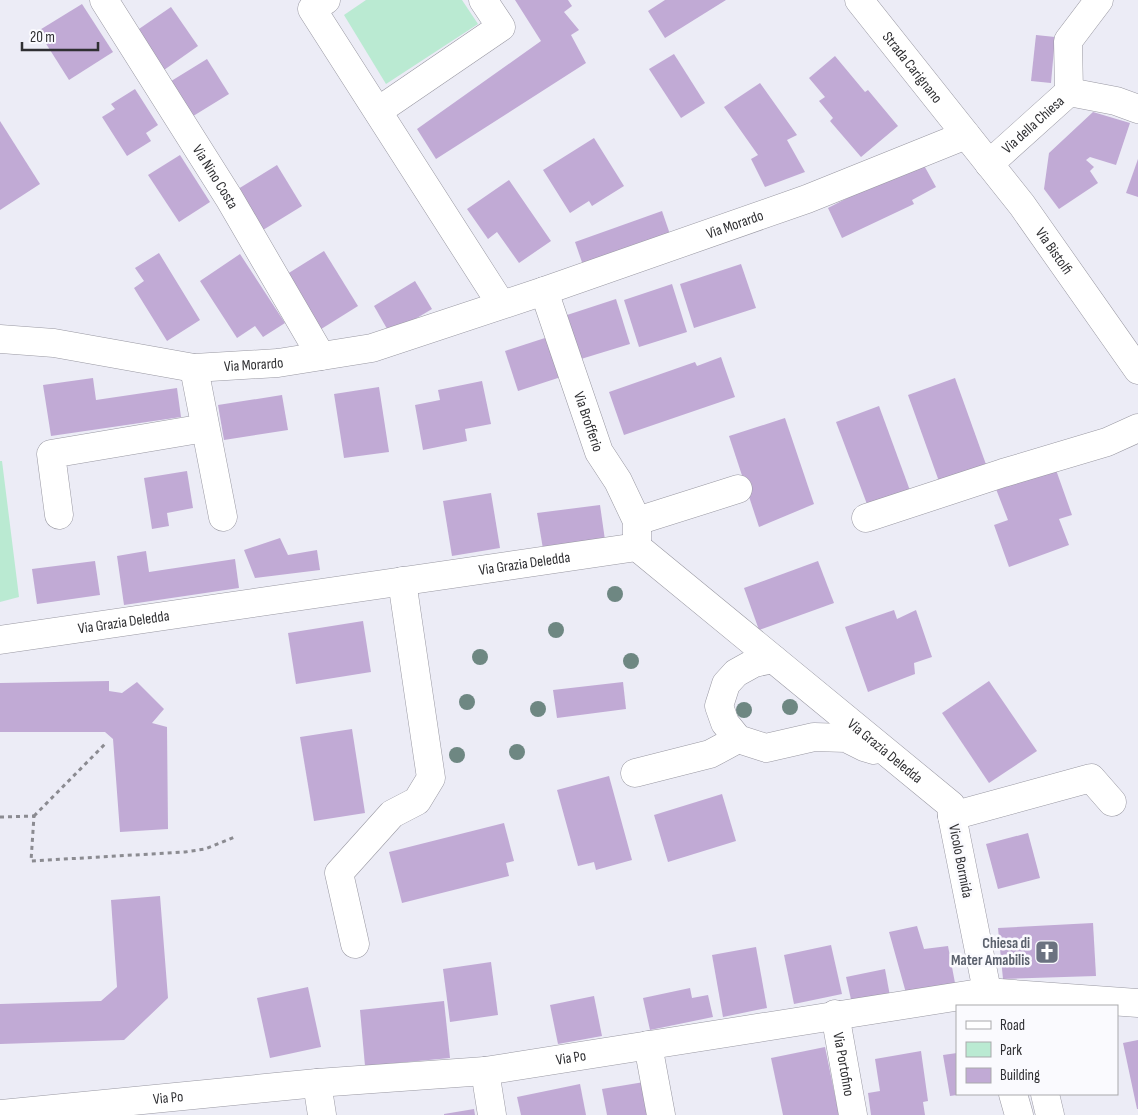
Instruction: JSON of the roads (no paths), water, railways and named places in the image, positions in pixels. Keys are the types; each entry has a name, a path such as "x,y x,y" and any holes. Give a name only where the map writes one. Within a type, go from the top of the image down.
{"street":[{"name":"Via Nino Costa","path":"104,0 230,198 321,356"},
{"path":"326,0 312,9 501,304"},
{"path":"378,110 501,27 484,0"},
{"name":"Strada Carignano","path":"859,0 966,135"},
{"path":"1069,92 1068,41 1099,0"},
{"name":"Via della Chiesa","path":"989,164 1069,92 1116,101 1138,109"},
{"name":"Via Bistolfi","path":"966,135 1022,205 1138,370"},
{"name":"Via Morardo","path":"0,339 54,343 194,368 278,363 372,348 544,291 807,199 966,135"},
{"name":"Via Brofferio","path":"544,291 599,452 618,481 637,534"},
{"path":"194,368 223,517"},
{"path":"59,515 51,454 206,428"},
{"path":"866,518 1107,442 1138,428"},
{"path":"637,534 738,489"},
{"name":"Via Grazia Deledda","path":"0,640 402,581 637,534 773,659 951,805 952,816"},
{"path":"355,944 339,873 392,814 417,801 431,778 402,581"},
{"path":"773,659 748,666 736,673 726,684 719,706 725,723 738,739 766,748 814,738 846,738 864,747 890,755"},
{"path":"636,772 710,754 738,739"},
{"name":"Vicolo Bormida","path":"988,999 952,816 1091,778 1112,802"},
{"name":"Via Po","path":"0,1114 128,1108 317,1083 485,1071 835,1014 988,999 1138,1003"},
{"name":"Via Portofino","path":"835,1014 853,1115"},
{"path":"648,1045 661,1115"},
{"path":"485,1071 492,1115"},
{"path":"317,1083 322,1115"},
{"path":"1013,1095 1019,1115"},
{"path":"1046,1095 1050,1115"}],"place":[{"name":"Chiesa di Mater Amabilis","path":"1047,952"}]}
